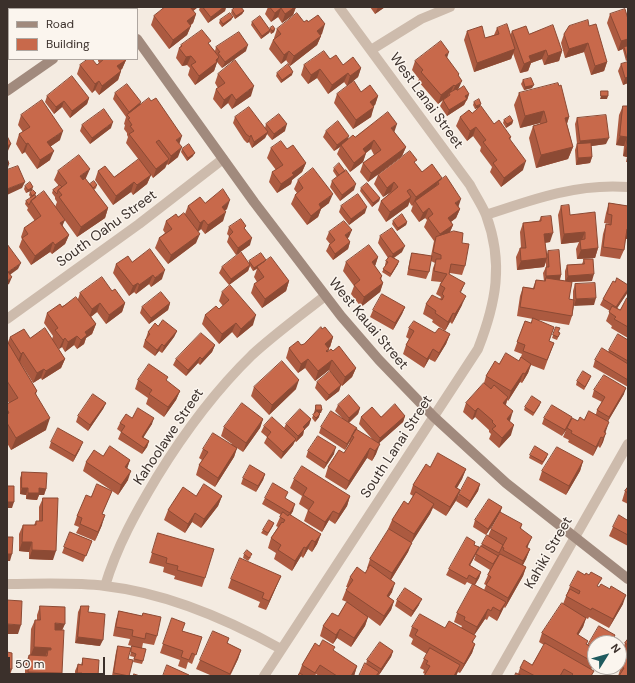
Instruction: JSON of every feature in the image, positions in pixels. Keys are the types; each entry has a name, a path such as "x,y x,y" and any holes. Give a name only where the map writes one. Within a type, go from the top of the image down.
{"street":[{"name":"West Lanai Street","path":"339,7 470,185 486,214"},
{"path":"371,50 421,19 450,7"},
{"name":"West Kauai Street","path":"138,40 223,159 326,296 379,360 434,417 506,483 628,579"},
{"path":"7,91 52,60"},
{"name":"South Oahu Street","path":"7,319 139,224 223,159"},
{"path":"486,214 578,188 607,185 628,187"},
{"name":"South Lanai Street","path":"264,676 478,349 490,320 496,294 494,249 486,214"},
{"name":"Kahoolawe Street","path":"105,586 113,560 129,524 175,448 213,396 253,355 326,296"},
{"name":"Kahiki Street","path":"496,676 628,444"},
{"path":"7,584 105,586 181,604 233,623 282,649"}],"building":[{"path":"165,7 190,7 196,14 187,21 191,26 173,40 154,16"},
{"path":"203,7 224,7 211,17"},
{"path":"236,7 241,7 244,11 236,16 232,10"},
{"path":"270,7 295,7 285,14 281,8 275,13"},
{"path":"625,9 628,19 628,39 621,41 610,14"},
{"path":"230,13 233,17 223,24 220,20"},
{"path":"297,13 304,22 307,20 308,22 318,15 325,24 317,31 321,36 294,56 289,51 284,55 273,40 281,34 277,29"},
{"path":"260,16 270,30 262,36 252,22"},
{"path":"588,20 589,26 596,24 607,62 595,66 588,43 569,49 564,34 569,26"},
{"path":"507,24 515,49 477,63 467,31 482,26 485,38 499,34 497,28"},
{"path":"553,25 562,51 548,56 546,50 529,56 531,61 524,64 512,31 526,26 529,34"},
{"path":"273,26 275,29 272,31 270,28"},
{"path":"202,30 211,41 208,43 219,57 216,60 217,62 199,76 191,65 196,62 191,56 186,57 179,48"},
{"path":"239,32 248,45 225,62 218,53 220,52 216,47"},
{"path":"441,41 449,52 445,55 459,74 458,75 462,81 441,95 421,72 423,70 415,61"},
{"path":"628,46 628,57 627,58 624,47"},
{"path":"324,51 330,59 336,55 343,65 353,57 361,68 350,76 348,73 332,85 320,69 311,75 304,65"},
{"path":"87,60 93,60 97,65 103,60 126,60 117,66 121,71 102,86 99,81 95,84 80,65"},
{"path":"235,60 254,86 236,100 232,94 224,100 216,89 225,83 218,74"},
{"path":"628,62 628,77 625,78 621,64"},
{"path":"288,64 293,72 282,80 277,73"},
{"path":"72,76 89,98 72,111 64,101 56,107 47,96"},
{"path":"531,78 534,85 525,87 523,80"},
{"path":"354,81 361,92 370,85 378,96 370,102 374,107 356,120 337,94"},
{"path":"558,83 559,86 561,85 569,117 565,118 573,147 541,155 533,126 547,122 544,111 525,116 519,93"},
{"path":"127,84 141,102 129,112 115,93"},
{"path":"464,86 469,94 465,96 467,99 449,110 443,100 450,95 449,93"},
{"path":"601,91 608,91 608,96 601,96"},
{"path":"149,98 151,101 156,98 182,136 176,140 182,147 171,156 159,140 156,142 169,159 156,169 129,134 134,131 130,126 132,125 128,119 130,118 127,115"},
{"path":"479,99 481,104 476,106 474,102"},
{"path":"42,100 63,131 47,142 54,151 40,160 28,143 26,144 19,134 30,127 21,115"},
{"path":"481,106 494,124 499,120 511,137 509,138 526,161 504,178 493,163 497,160 483,142 486,140 476,127 470,131 460,117 469,110 472,113"},
{"path":"623,106 628,106 628,147 626,147 627,137 620,136"},
{"path":"249,107 268,132 254,142 251,135 250,137 246,134 235,117"},
{"path":"104,109 113,122 92,138 82,125"},
{"path":"388,112 397,124 391,128 406,147 371,173 363,163 381,150 374,140 363,149 366,153 354,163 341,145 353,135 355,137"},
{"path":"279,114 287,124 274,134 266,124"},
{"path":"606,115 609,138 580,141 577,118"},
{"path":"510,116 513,121 507,124 504,120"},
{"path":"338,121 349,136 337,145 326,131"},
{"path":"7,136 11,144 7,146"},
{"path":"281,141 287,149 293,145 306,163 292,173 294,175 281,184 272,172 283,165 271,148"},
{"path":"591,143 592,157 578,158 577,144"},
{"path":"189,144 195,153 188,158 182,149"},
{"path":"410,151 417,160 414,162 422,172 432,164 442,178 416,197 410,189 407,191 411,197 390,212 381,201 398,187 394,182 387,188 378,175"},
{"path":"79,155 90,169 80,176 83,180 85,178 108,208 81,227 59,197 62,195 58,190 67,183 58,171"},
{"path":"139,159 151,175 137,185 134,182 116,196 98,171 105,166 114,177"},
{"path":"339,163 345,171 339,175 334,168"},
{"path":"18,166 25,182 7,189 7,170"},
{"path":"313,168 333,194 319,204 321,208 311,216 295,195 303,188 298,180"},
{"path":"346,170 356,184 342,195 332,181"},
{"path":"446,176 461,199 455,203 460,209 448,218 453,225 440,234 428,218 433,214 429,208 423,213 415,201 439,184 438,182"},
{"path":"94,181 97,185 93,188 90,184"},
{"path":"30,182 33,187 28,190 25,186"},
{"path":"367,183 380,198 373,203 361,188"},
{"path":"60,185 62,187 58,190 57,194 53,190"},
{"path":"223,189 230,200 222,207 226,212 208,225 204,220 200,223 188,206 200,197 205,203"},
{"path":"33,190 36,193 32,196 30,192"},
{"path":"44,191 65,220 60,223 69,235 55,245 53,242 35,256 22,238 28,234 24,228 41,216 31,201"},
{"path":"358,194 367,207 351,219 341,206"},
{"path":"35,195 36,197 29,205 26,201"},
{"path":"609,203 628,206 628,229 624,250 603,247 606,224 611,225 612,215 608,214"},
{"path":"569,205 570,215 595,212 598,248 581,250 580,240 585,239 585,232 564,234 561,206"},
{"path":"184,213 200,234 171,255 159,238 172,229 166,221 176,214 178,217"},
{"path":"402,214 407,222 398,228 393,221"},
{"path":"551,216 553,233 544,234 547,258 521,261 520,248 526,248 523,223 541,221 541,217"},
{"path":"241,219 246,226 244,228 252,238 238,248 229,236 233,232 229,227"},
{"path":"344,221 352,230 345,235 350,242 335,254 329,245 335,240 329,232"},
{"path":"392,228 405,246 393,254 380,236"},
{"path":"454,231 463,233 462,243 469,244 465,266 451,264 449,274 465,283 460,292 466,296 455,314 453,313 448,322 435,313 436,311 426,304 432,295 442,300 444,296 442,294 445,288 440,285 447,274 434,271 436,259 441,259 441,255 433,252 436,237"},
{"path":"7,244 21,263 8,272 12,277 7,281"},
{"path":"369,245 378,257 372,262 382,276 380,278 383,283 364,297 354,285 360,280 346,262"},
{"path":"150,249 165,270 155,278 153,275 139,285 138,283 133,286 116,264 128,256 132,262"},
{"path":"559,250 561,275 546,276 546,267 549,267 548,251"},
{"path":"241,252 250,265 231,279 222,267"},
{"path":"261,253 266,260 254,268 249,261"},
{"path":"412,253 432,256 429,272 409,269"},
{"path":"390,256 399,261 391,274 383,269"},
{"path":"271,257 289,281 265,299 254,284 264,277 257,267"},
{"path":"584,259 593,259 594,274 568,276 567,265 584,264"},
{"path":"102,277 112,291 115,289 125,303 109,315 100,303 92,309 80,293"},
{"path":"546,278 572,282 569,299 574,300 572,316 520,307 523,287 534,289 536,280 545,281"},
{"path":"617,278 628,285 628,289 616,307 603,299 613,281 615,282"},
{"path":"595,283 596,298 576,299 575,284"},
{"path":"230,285 256,315 241,329 236,323 222,334 205,315 216,306 219,309 229,300 222,292"},
{"path":"161,292 170,303 151,318 142,307"},
{"path":"382,294 405,307 395,323 373,310"},
{"path":"76,297 96,324 85,332 87,335 81,340 77,336 68,342 65,338 63,340 55,330 58,328 47,313 60,304 62,307"},
{"path":"627,298 628,327 614,319 616,317 609,312 612,306 620,310"},
{"path":"533,318 554,327 549,341 554,343 547,360 523,351 525,345 517,342 525,321 531,323"},
{"path":"163,320 177,331 164,346 162,344 157,350 145,340 150,334 148,332 155,323 158,326"},
{"path":"414,321 435,333 439,328 450,334 439,353 433,349 427,359 406,345 414,331 409,328"},
{"path":"321,327 322,329 325,327 333,337 325,344 329,349 326,351 327,352 331,349 333,351 339,346 356,368 345,377 332,360 318,371 308,359 301,364 289,348 298,341 301,345 304,344"},
{"path":"556,327 560,328 558,337 553,335"},
{"path":"45,328 65,359 46,371 44,369 37,373 23,352 21,354 10,337 24,329 30,338"},
{"path":"201,333 215,345 202,359 200,357 188,370 176,359"},
{"path":"618,334 628,340 628,361 609,350"},
{"path":"7,341 37,391 35,393 50,418 16,438 7,423 7,414 9,413 7,404 18,398 7,381"},
{"path":"602,348 628,364 628,380 595,360"},
{"path":"506,353 519,361 521,357 531,364 511,391 486,376 495,361 499,364"},
{"path":"282,361 299,380 272,405 254,387"},
{"path":"149,364 168,377 166,380 180,391 168,407 149,394 152,390 138,380"},
{"path":"330,371 341,385 329,395 317,382"},
{"path":"583,371 591,376 585,387 577,381"},
{"path":"604,375 626,388 609,417 597,410 605,397 594,390"},
{"path":"484,383 491,389 494,385 508,397 503,403 513,411 507,419 514,425 502,438 492,429 496,426 492,422 493,421 478,408 475,411 466,403"},
{"path":"93,394 106,403 90,425 78,416"},
{"path":"349,395 360,408 349,418 338,405"},
{"path":"532,396 541,402 534,413 525,407"},
{"path":"242,403 263,419 246,443 224,427"},
{"path":"395,404 405,416 380,438 361,417 372,407 381,417"},
{"path":"316,405 321,405 322,410 316,410"},
{"path":"552,405 572,417 565,430 544,418"},
{"path":"138,408 154,418 142,437 149,441 144,448 121,432 125,426 120,423 126,414 132,418"},
{"path":"300,409 311,419 303,427 305,429 298,436 286,424"},
{"path":"317,411 320,414 316,418 313,415"},
{"path":"331,411 357,428 347,444 321,427"},
{"path":"589,411 609,422 604,432 606,433 603,438 601,437 596,447 571,433 572,431 567,428 572,418 578,421 580,417 584,420"},
{"path":"272,417 296,439 283,452 267,437 271,432 264,426"},
{"path":"58,428 83,442 75,456 51,442"},
{"path":"356,429 380,444 375,451 370,448 349,481 328,467 339,450 344,453 354,437 352,436"},
{"path":"213,433 237,448 218,478 199,465 208,452 203,449"},
{"path":"318,436 336,447 326,463 308,451"},
{"path":"110,446 130,460 125,467 131,471 121,485 86,462 94,450 103,456"},
{"path":"535,446 548,454 543,462 530,455"},
{"path":"557,447 583,461 569,486 542,471"},
{"path":"438,453 466,469 455,487 460,490 450,507 413,485 426,464 430,467"},
{"path":"250,465 265,474 258,486 243,478"},
{"path":"302,466 350,496 339,514 333,511 325,522 308,511 314,502 303,495 307,488 294,479"},
{"path":"22,472 47,473 46,489 39,488 39,493 28,493 28,488 22,488"},
{"path":"468,477 480,484 470,501 459,494"},
{"path":"273,483 288,492 285,498 295,504 290,513 265,498"},
{"path":"97,484 112,491 102,514 105,515 98,532 80,524 82,518 77,516 86,495 91,497"},
{"path":"204,484 222,496 204,519 195,513 188,524 168,510 183,487 196,496"},
{"path":"7,486 14,486 14,502 7,502"},
{"path":"416,492 434,504 414,534 392,520 404,501 408,504"},
{"path":"43,498 58,498 56,551 32,550 32,542 22,542 23,525 36,525 36,521 42,521"},
{"path":"489,499 502,507 488,529 475,520"},
{"path":"283,512 288,516 289,514 321,534 315,542 312,540 306,548 304,547 295,561 278,550 281,545 271,538 285,520 280,517"},
{"path":"500,512 522,524 520,528 532,537 526,547 530,549 523,561 503,550 504,548 502,547 507,538 491,529"},
{"path":"619,515 627,520 628,519 628,535 613,527"},
{"path":"269,520 274,523 268,533 263,530"},
{"path":"389,529 412,543 392,573 370,559"},
{"path":"70,532 92,541 86,556 64,547"},
{"path":"158,533 214,549 205,578 177,570 178,566 166,563 167,558 152,553"},
{"path":"487,535 503,545 499,553 482,544"},
{"path":"7,537 13,537 12,554 7,554"},
{"path":"467,537 475,542 474,545 479,547 469,565 481,572 476,579 469,575 467,579 449,569"},
{"path":"481,546 498,556 493,564 476,554"},
{"path":"247,550 252,554 249,558 244,554"},
{"path":"500,554 526,567 508,598 486,585 491,577 488,575"},
{"path":"240,558 281,576 269,601 262,598 264,593 231,579"},
{"path":"370,565 395,583 387,596 394,601 384,616 346,590 353,580 350,577 357,567 365,573"},
{"path":"578,571 585,575 586,573 589,575 591,572 602,578 597,586 599,587 601,584 610,589 611,586 626,595 613,619 592,608 591,610 566,596 570,589 579,594 580,591 570,586"},
{"path":"473,584 506,602 500,611 493,607 491,611 488,609 477,627 464,620 465,617 457,613"},
{"path":"405,588 422,599 413,611 397,600"},
{"path":"7,600 22,601 21,625 7,624"},
{"path":"347,602 368,617 354,638 340,629 336,635 323,626 332,613 338,616"},
{"path":"562,603 586,618 577,634 587,640 587,659 542,633"},
{"path":"40,606 65,607 65,624 55,623 55,630 64,630 62,673 28,672 29,655 47,656 48,650 51,650 51,648 34,647 35,620 40,620"},
{"path":"81,606 89,606 88,612 105,614 103,640 78,637"},
{"path":"119,611 142,616 143,613 161,617 157,636 146,633 145,639 132,636 133,630 116,627"},
{"path":"420,614 445,628 449,621 476,636 472,642 475,644 464,664 415,635 418,630 412,627"},
{"path":"172,618 185,623 182,631 202,637 196,655 192,653 189,660 181,657 183,651 163,644"},
{"path":"599,626 615,635 594,635"},
{"path":"213,631 229,638 227,643 241,650 230,674 200,660"},
{"path":"323,640 335,647 333,650 357,666 351,676 337,676 320,665 315,673 302,665 315,643 319,646"},
{"path":"380,642 393,651 381,669 367,660"},
{"path":"545,643 587,667 587,675 592,675 571,676 573,674 564,669 560,676 535,676 520,668 524,660 532,665"},
{"path":"118,646 131,648 128,659 133,660 129,676 114,673"},
{"path":"132,646 146,649 143,661 134,659 136,654 131,652"},
{"path":"430,648 460,665 454,676 424,676 430,666 426,664 428,661 424,659"},
{"path":"7,652 12,653 12,669 7,668"},
{"path":"627,657 628,676 619,676 627,675"},
{"path":"83,658 99,660 98,676 81,676 82,673 77,673 78,664 82,665"},
{"path":"365,663 379,672 376,676 359,676"},
{"path":"167,665 189,675 163,676"},
{"path":"516,673 522,676 515,676"}]}
